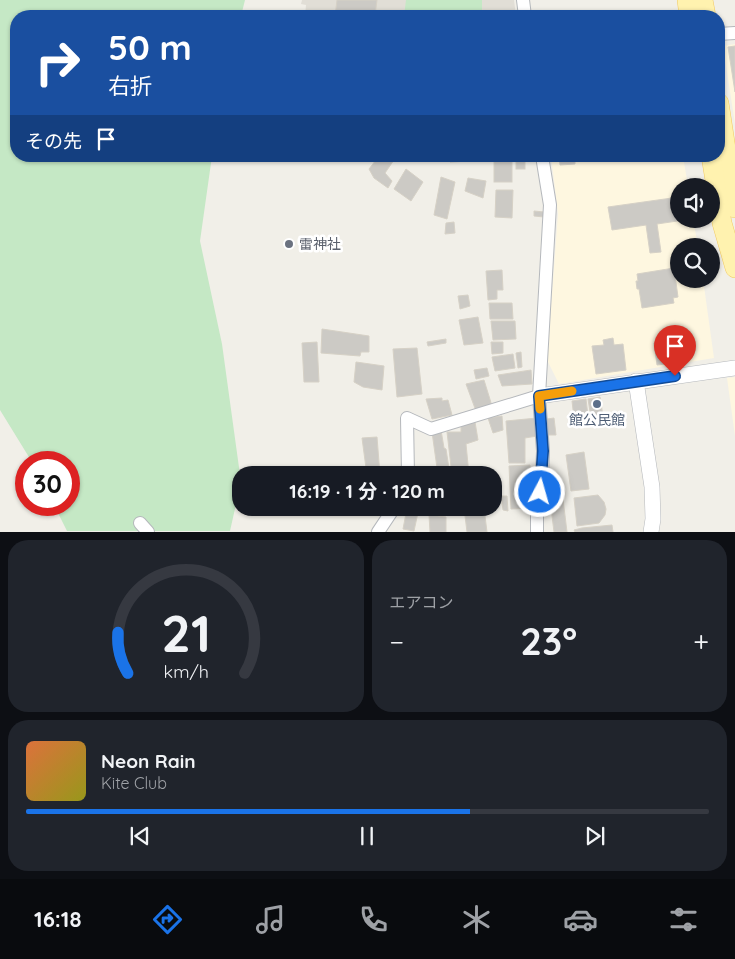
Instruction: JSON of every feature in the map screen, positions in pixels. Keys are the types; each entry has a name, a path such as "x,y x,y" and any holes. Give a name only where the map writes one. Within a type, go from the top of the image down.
{"main road":[{"path":"725,142 735,208"},
{"path":"712,162 722,223 735,268"}],"street":[{"path":"537,532 543,451 539,396 550,205 543,162"},
{"path":"408,466 407,418 431,429 539,396 735,368"},
{"path":"636,381 652,488 653,520 651,532"},
{"path":"378,532 389,516"}],"shaded area":[{"path":"302,0 514,0 515,10 306,10 306,5 301,4"},
{"path":"735,44 735,124 725,59 725,46"},
{"path":"552,162 684,162 687,178 670,178 670,228 695,228 697,238 670,238 670,288 704,288 714,358 559,384 547,360 558,214"},
{"path":"735,377 735,436 727,378"}],"green space":[{"path":"0,0 245,0 242,10 10,10 10,162 211,162 200,241 222,344 239,466 232,466 233,516 230,531 67,531 60,516 80,516 80,451 25,451 0,410"},
{"path":"406,0 482,0 482,10 405,10"}],"building":[{"path":"337,0 377,0 376,10 336,10"},
{"path":"735,46 735,92 728,47"},
{"path":"374,162 393,162 385,173 392,181 388,188 374,178 369,169"},
{"path":"494,162 512,162 512,182 494,182"},
{"path":"516,162 525,162 525,169 516,169"},
{"path":"560,162 575,162 575,164 560,165"},
{"path":"406,169 423,182 411,201 394,189"},
{"path":"441,177 455,182 447,219 434,215"},
{"path":"468,178 486,181 483,198 465,191"},
{"path":"496,190 513,190 512,218 495,217"},
{"path":"670,198 670,222 657,224 661,252 650,253 646,225 612,230 608,207"},
{"path":"534,211 544,212 544,217 534,216"},
{"path":"454,222 455,233 445,234 446,223"},
{"path":"670,269 670,288 677,288 678,297 673,298 674,303 642,308 639,289 637,289 637,274"},
{"path":"502,270 503,290 497,290 497,299 488,300 486,271"},
{"path":"468,295 470,306 460,309 458,296"},
{"path":"489,303 512,303 513,319 490,319"},
{"path":"478,317 483,343 464,345 459,320"},
{"path":"491,321 515,321 516,339 493,340"},
{"path":"322,329 369,336 369,352 361,352 360,356 321,353"},
{"path":"680,337 680,340 691,338 693,356 674,359 675,363 657,365 654,343"},
{"path":"613,338 614,345 623,344 626,370 596,374 592,346 604,345 603,340"},
{"path":"446,339 446,343 428,346 427,342"},
{"path":"317,342 319,382 304,382 302,343"},
{"path":"491,342 503,342 503,353 492,354"},
{"path":"417,348 422,394 397,397 393,349"},
{"path":"521,352 522,367 518,368 516,353"},
{"path":"513,354 515,368 495,371 492,357"},
{"path":"356,362 384,366 382,390 363,387 354,382"},
{"path":"487,368 489,376 476,379 474,370"},
{"path":"531,370 532,384 502,386 498,375"},
{"path":"484,380 492,406 476,411 466,384"},
{"path":"600,397 603,416 591,418 588,399"},
{"path":"442,398 442,401 448,400 452,415 432,419 426,399"},
{"path":"586,399 588,416 574,418 572,401"},
{"path":"502,416 503,430 493,433 488,418"},
{"path":"537,418 537,436 525,438 525,463 509,463 506,421"},
{"path":"554,418 556,435 548,435 547,419"},
{"path":"475,422 478,440 466,444 468,466 451,466 447,432 461,432 461,426"},
{"path":"441,430 449,466 437,466 432,432"},
{"path":"377,437 379,466 366,466 362,438"},
{"path":"584,452 589,489 571,491 566,455"},
{"path":"530,465 532,508 511,509 509,466"},
{"path":"598,495 604,502 605,515 599,523 577,526 574,498"},
{"path":"502,496 507,496 508,511 503,510"},
{"path":"563,499 567,532 554,532 550,500"},
{"path":"405,516 417,516 414,531 403,529"},
{"path":"429,516 446,517 446,532 430,532"},
{"path":"465,516 485,516 487,532 467,532"},
{"path":"612,525 613,532 575,532 574,530 582,528"}],"slow traffic":[{"path":"540,409 539,396 572,391"}],"place":[{"name":"雷神社","path":"289,244"},
{"name":"館公民館","path":"597,404"}],"route":[{"path":"540,492 543,451 539,396 675,376"}]}
